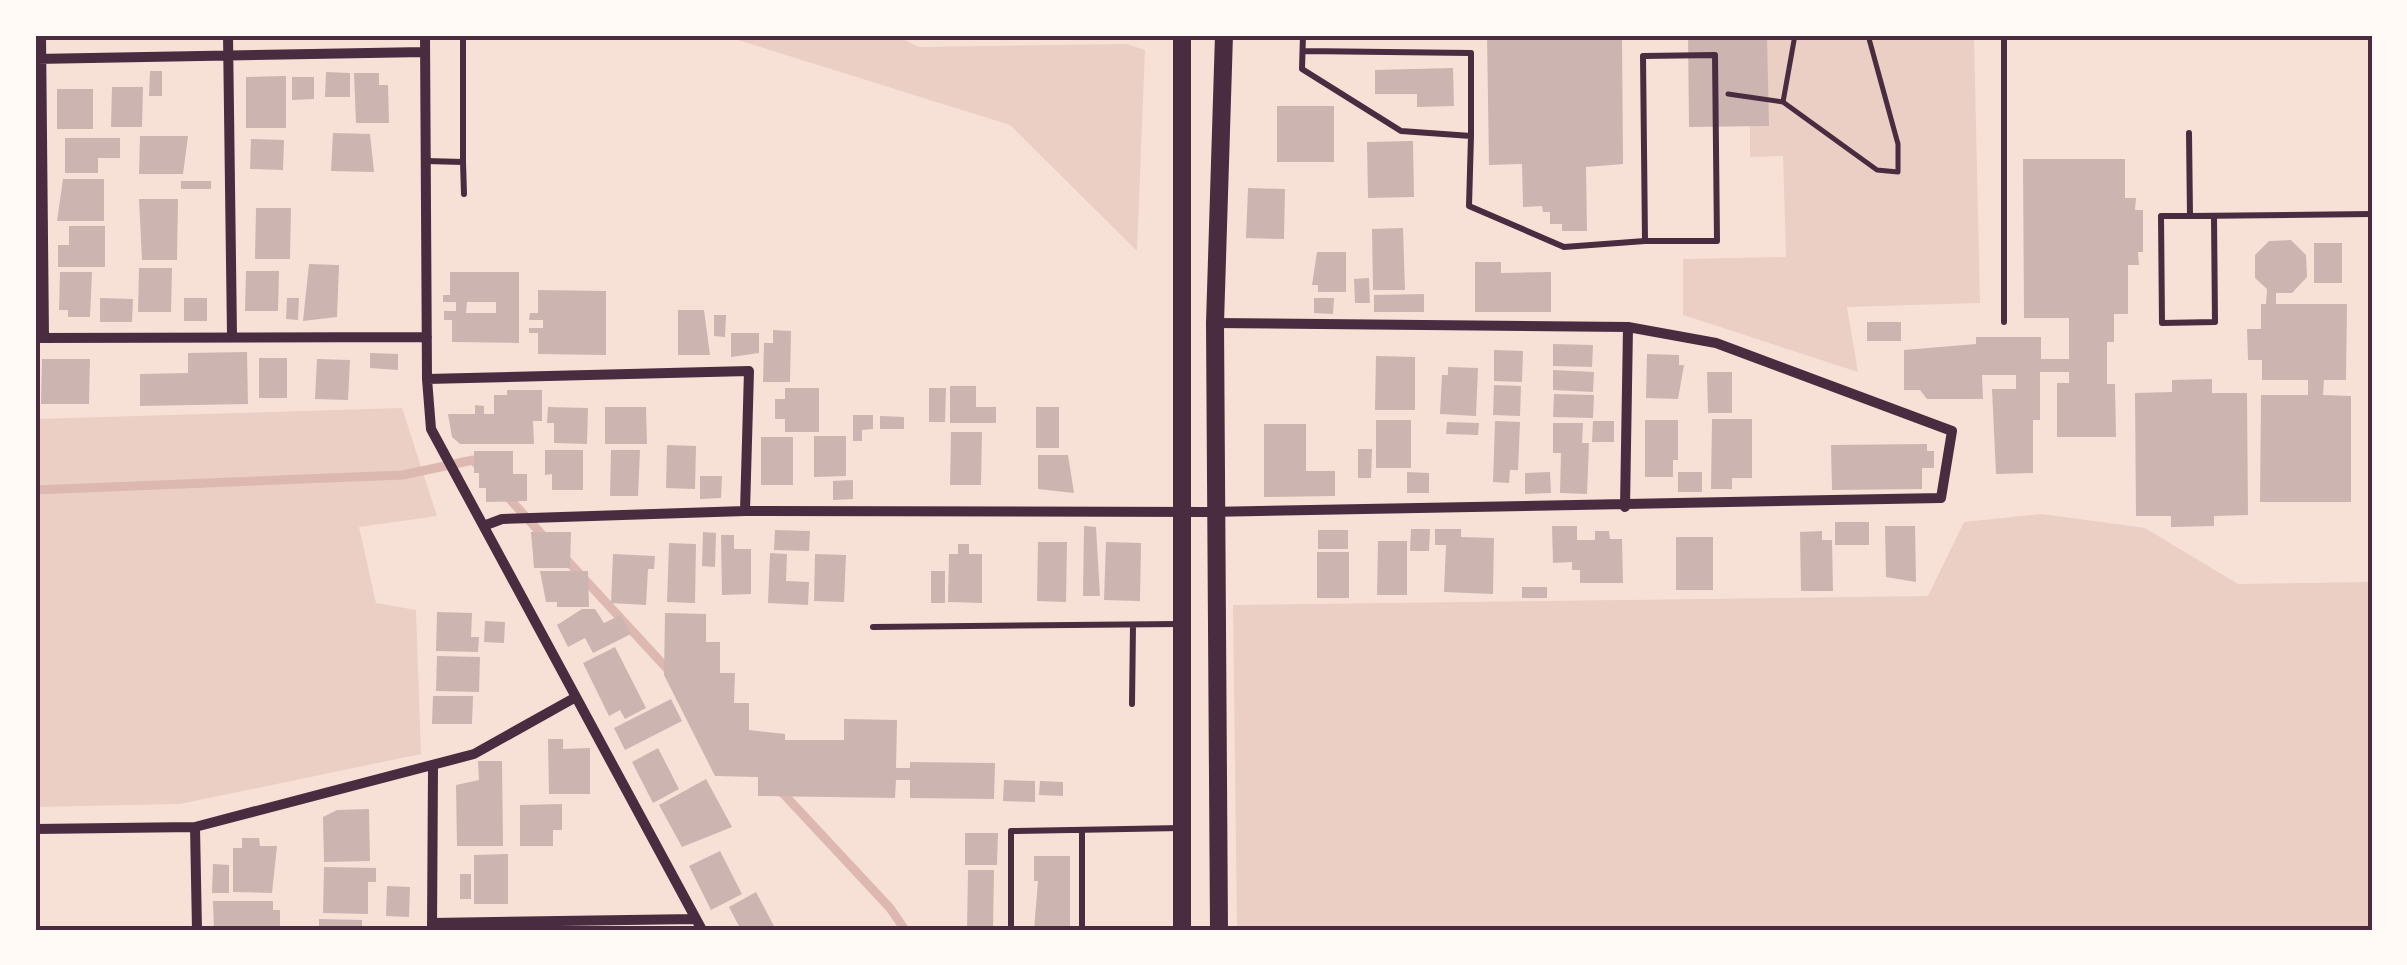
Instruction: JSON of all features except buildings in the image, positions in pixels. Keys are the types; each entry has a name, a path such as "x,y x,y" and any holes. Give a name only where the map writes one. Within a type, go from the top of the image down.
{"street":[{"path":"41,35 40,338 427,337"},
{"path":"228,35 232,336"},
{"path":"425,35 427,379 432,429 699,924 432,927 433,768"},
{"path":"1182,35 1182,930"},
{"path":"1219,930 1216,323 1224,35"},
{"path":"38,59 425,52"},
{"path":"486,525 502,520 745,511 1215,512 1941,498 1952,432 1716,344 1628,328 1216,323"},
{"path":"1625,507 1628,328"},
{"path":"427,379 749,371 745,511"},
{"path":"35,829 195,828 433,768 474,754 576,696"},
{"path":"195,828 197,930"}],"lane":[{"path":"463,35 464,194"},
{"path":"1302,35 1302,69 1401,131 1471,136"},
{"path":"2004,35 2004,322"},
{"path":"1303,51 1471,53 1469,206 1564,247 1717,241 1715,55 1644,56 1645,241"},
{"path":"2189,133 2190,216"},
{"path":"426,162 463,162"},
{"path":"2214,216 2216,322 2162,323 2161,216 2372,214"},
{"path":"873,627 1180,624"},
{"path":"1132,704 1133,625"},
{"path":"1011,930 1011,831 1181,828"},
{"path":"1082,831 1082,930"}],"path":[{"path":"1783,102 1795,35"},
{"path":"1715,94 1783,102 1877,170 1898,172 1898,144 1868,35"}],"shaded area":[{"path":"722,35 895,35 919,47 1127,44 1145,50 1137,251 1010,125"},
{"path":"1750,35 1974,35 1980,303 1847,307 1858,372 1683,315 1683,259 1786,257 1783,156 1750,157"},
{"path":"402,408 437,516 359,527 376,603 416,610 421,754 180,804 35,807 35,419"},
{"path":"2042,514 2145,528 2238,584 2372,582 2372,930 1237,930 1233,605 1928,596 1964,522"}],"waterway":[{"path":"35,490 403,475 473,460 481,469"},
{"path":"506,495 546,539"},
{"path":"564,557 672,674"},
{"path":"778,788 890,908 905,930"}]}
